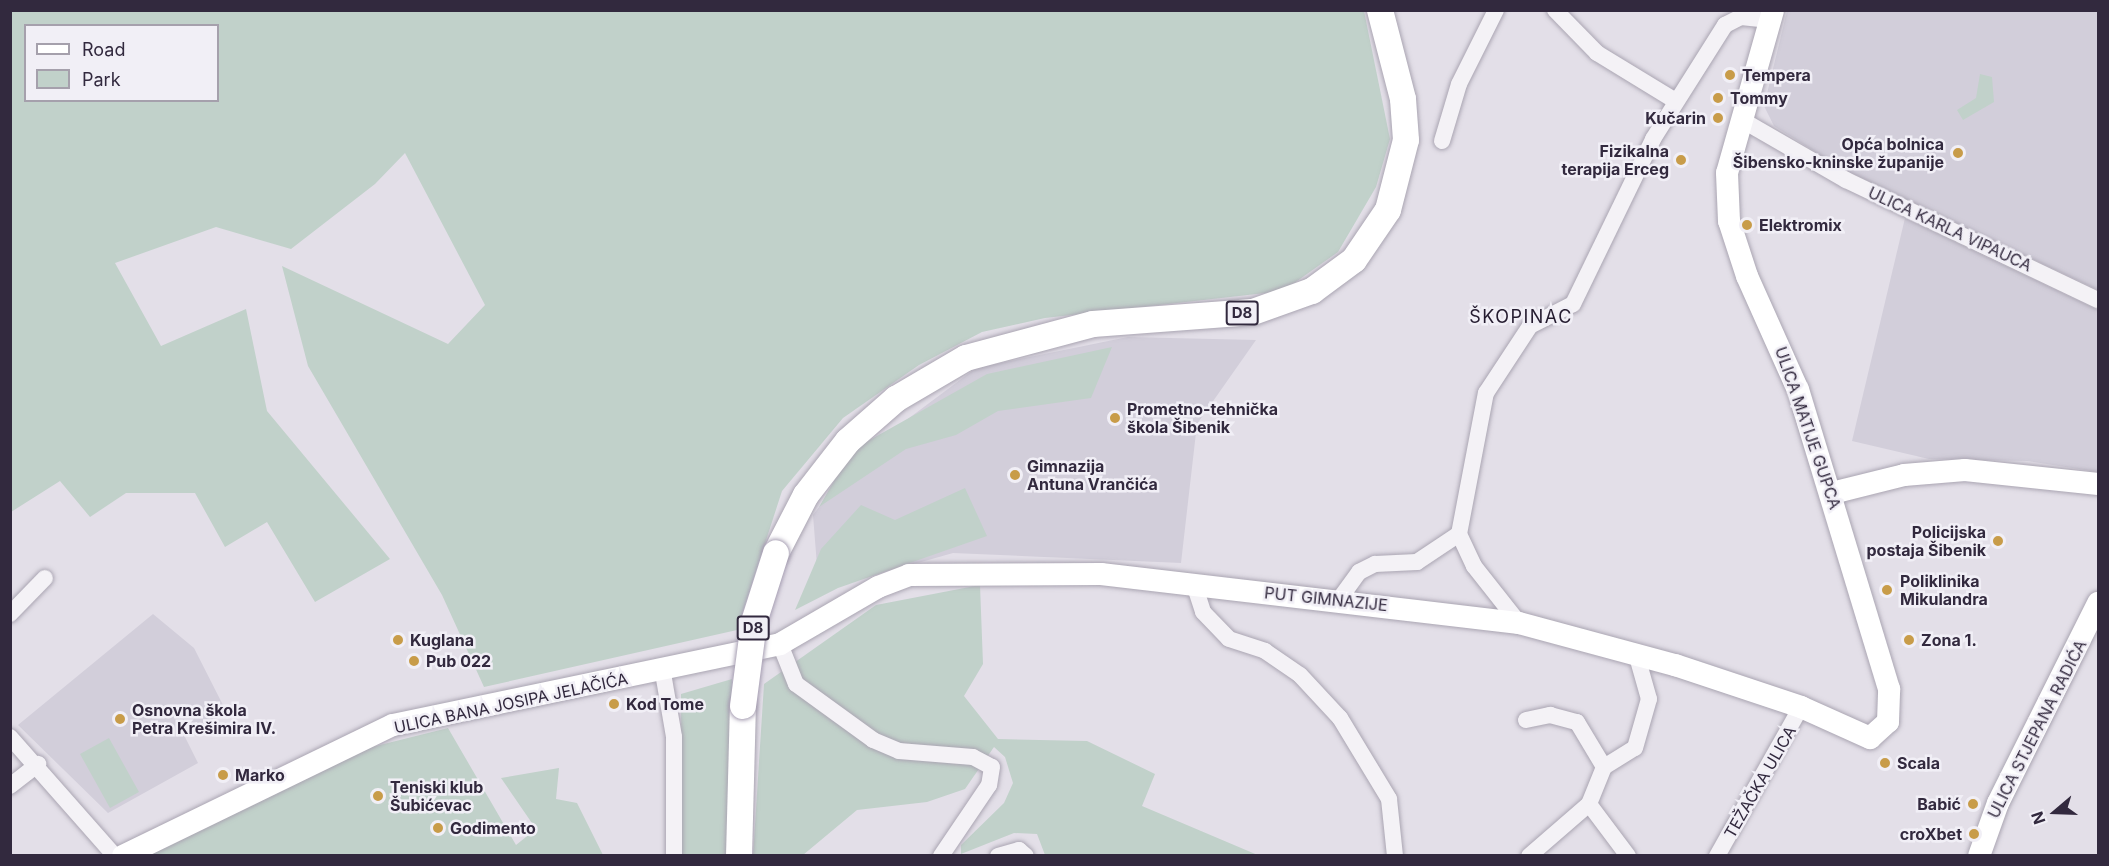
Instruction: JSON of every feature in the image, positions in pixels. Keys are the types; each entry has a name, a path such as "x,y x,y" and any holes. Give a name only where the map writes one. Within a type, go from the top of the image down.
{"main road":[{"name":"D8","path":"740,855 743,706 754,622 776,553 806,495 848,441 896,399 966,358 1093,324 1253,312 1312,291 1354,260 1388,210 1406,140 1403,99 1380,10"}],"street":[{"path":"1442,141 1459,84 1496,10"},
{"path":"1555,10 1597,53 1674,100"},
{"path":"1519,623 1474,566 1460,534 1486,393 1530,326 1573,304 1674,100 1725,25 1739,14 1772,15"},
{"name":"ULICA MATIJE GUPCA","path":"1772,15 1727,173 1730,221 1747,276 1791,369 1832,493 1889,690 1888,722 1870,738"},
{"name":"ULICA KARLA VIPAUCA","path":"1742,120 1818,162 2098,300"},
{"path":"1832,493 1904,475 1965,470 2098,484"},
{"path":"1338,601 1359,572 1375,564 1417,562 1460,534"},
{"name":"PUT GIMNAZIJE","path":"780,644 878,587 909,575 1030,572 1194,584 1519,623 1636,653 1801,707 1870,738"},
{"path":"10,614 45,578"},
{"path":"1194,584 1203,612 1221,632 1300,675 1340,718 1389,800 1395,855"},
{"name":"ULICA STJEPANA RADIĆA","path":"1979,855 1998,803 2098,603"},
{"path":"780,644 796,684 873,740 899,751 973,757 992,767 989,785 941,855"},
{"name":"ULICA BANA JOSIPA JELAČIĆA","path":"123,855 393,725 663,673 780,644"},
{"path":"1529,855 1589,804 1604,767 1635,748 1644,730 1649,699 1636,653"},
{"path":"663,673 674,737 679,853"},
{"name":"TEŽAČKA ULICA","path":"1717,855 1801,707"},
{"path":"1526,720 1550,716 1577,722 1604,767"},
{"path":"10,737 38,764 116,855"},
{"path":"10,786 38,764"},
{"path":"1589,804 1628,855"},
{"path":"998,855 1019,850 1026,855"}],"shaded area":[{"name":"Opća bolnica Šibensko-kninske županije","path":"1787,11 2098,11 2098,290 1843,169 1774,126 1764,106"},
{"path":"1905,218 2098,310 2098,472 2028,461 1929,459 1852,441"},
{"path":"1128,337 1256,340 1197,424 1181,563 953,553 819,591 813,515 857,457 976,368"},
{"name":"Osnovna škola Petra Krešimira IV.","path":"153,614 194,648 227,713 184,735 198,763 108,813 18,725"}],"green space":[{"path":"11,11 1364,11 1390,139 1376,187 1338,252 1283,291 1045,318 982,332 919,365 843,418 782,491 737,630 484,687 442,595 308,366 282,266 448,344 485,305 405,153 375,184 291,249 216,227 115,263 161,346 246,309 267,411 390,559 315,602 267,522 225,547 195,493 126,493 90,517 60,481 11,512"},
{"path":"1980,74 1992,77 1994,102 1963,120 1957,110 1976,98"},
{"path":"1112,347 1091,398 998,411 956,435 906,449 819,507 852,450 987,374"},
{"path":"965,488 987,536 838,588 795,610 821,549 861,505 895,520"},
{"path":"980,585 983,664 964,696 998,739 1087,741 1155,774 1142,806 1260,856 1045,855 1037,834 1014,833 961,854 961,845 1004,803 1013,783 1005,757 994,747 965,789 927,802 857,810 803,855 753,856 764,684 876,605"},
{"path":"732,679 728,855 682,855 681,694"},
{"name":"Teniski klub Šubićevac","path":"448,728 516,845 536,829 501,778 559,768 556,799 577,803 603,855 142,856 372,747"},
{"path":"109,738 139,792 110,808 80,754"}],"place":[{"name":"Tempera","path":"1730,75"},
{"name":"Tommy","path":"1718,98"},
{"name":"Kučarin","path":"1718,118"},
{"name":"Opća bolnica Šibensko-kninske županije","path":"1958,153"},
{"name":"Fizikalna terapija Erceg","path":"1681,160"},
{"name":"Elektromix","path":"1747,225"},
{"name":"Prometno-tehnička škola Šibenik","path":"1115,418"},
{"name":"Gimnazija Antuna Vrančića","path":"1015,475"},
{"name":"Policijska postaja Šibenik","path":"1998,541"},
{"name":"Poliklinika Mikulandra","path":"1887,590"},
{"name":"Kuglana","path":"398,640"},
{"name":"Zona 1.","path":"1909,640"},
{"name":"Pub 022","path":"414,661"},
{"name":"Kod Tome","path":"614,704"},
{"name":"Osnovna škola Petra Krešimira IV.","path":"120,719"},
{"name":"Scala","path":"1885,763"},
{"name":"Marko","path":"223,775"},
{"name":"Teniski klub Šubićevac","path":"378,796"},
{"name":"Babić","path":"1973,804"},
{"name":"Godimento","path":"438,828"},
{"name":"croXbet","path":"1974,834"}],"district":[{"name":"ŠKOPINAC","path":"1521,317"}]}
